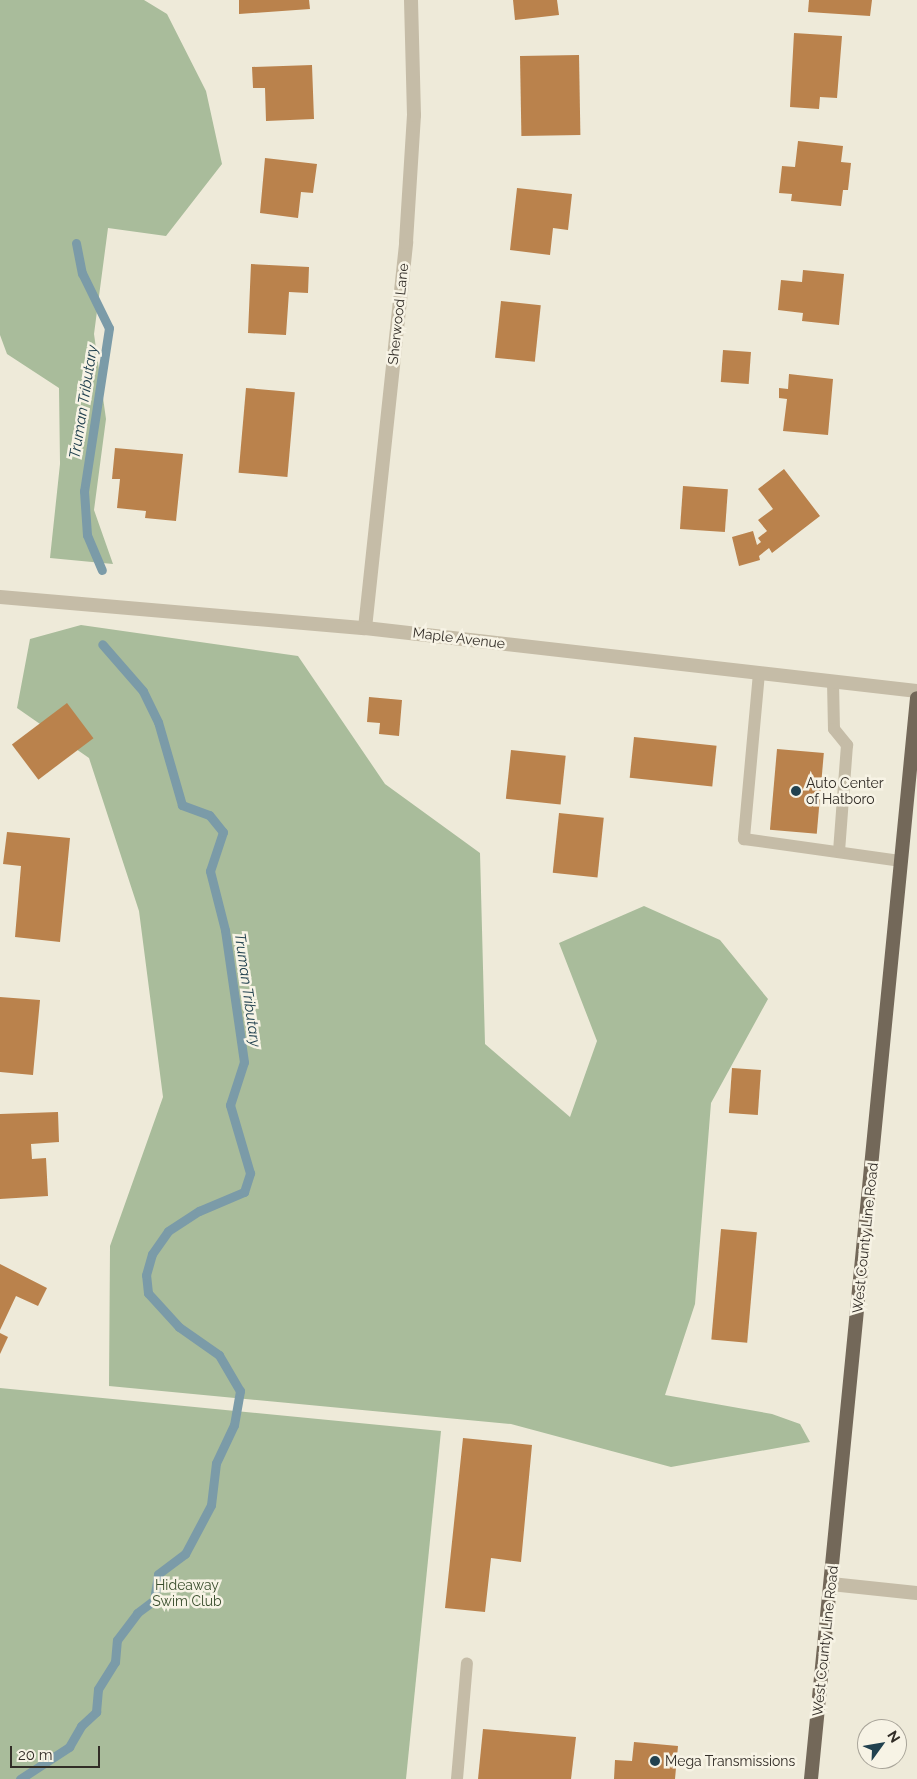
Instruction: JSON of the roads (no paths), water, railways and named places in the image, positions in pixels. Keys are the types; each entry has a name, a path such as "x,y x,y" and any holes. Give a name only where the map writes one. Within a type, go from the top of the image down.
{"main road":[{"name":"West County Line Road","path":"811,1779 917,698"}],"street":[{"name":"Sherwood Lane","path":"365,628 406,242 414,115 410,0"},
{"name":"Maple Avenue","path":"0,597 365,628 917,691"},
{"path":"831,1584 917,1593"}],"lane":[{"path":"759,673 744,839 901,861"},
{"path":"833,682 834,729 848,745 838,851"},
{"path":"457,1779 467,1663"}],"waterway":[{"name":"Truman Tributary","path":"76,243 82,273 109,328 84,491 87,535 102,570"},
{"name":"Truman Tributary","path":"20,1779 69,1747 81,1726 96,1712 98,1689 115,1662 117,1640 137,1613 154,1600 158,1574 185,1554 211,1505 216,1463 234,1425 240,1391 219,1355 179,1327 148,1293 146,1275 152,1254 168,1231 199,1211 244,1192 250,1173 230,1105 244,1062 225,930 210,871 223,832 209,815 182,805 158,722 143,691 102,644"}],"place":[{"name":"Auto Center of Hatboro","path":"796,791"},
{"name":"Mega Transmissions","path":"655,1761"}],"park label":[{"name":"Hideaway Swim Club","path":"187,1594"}]}
